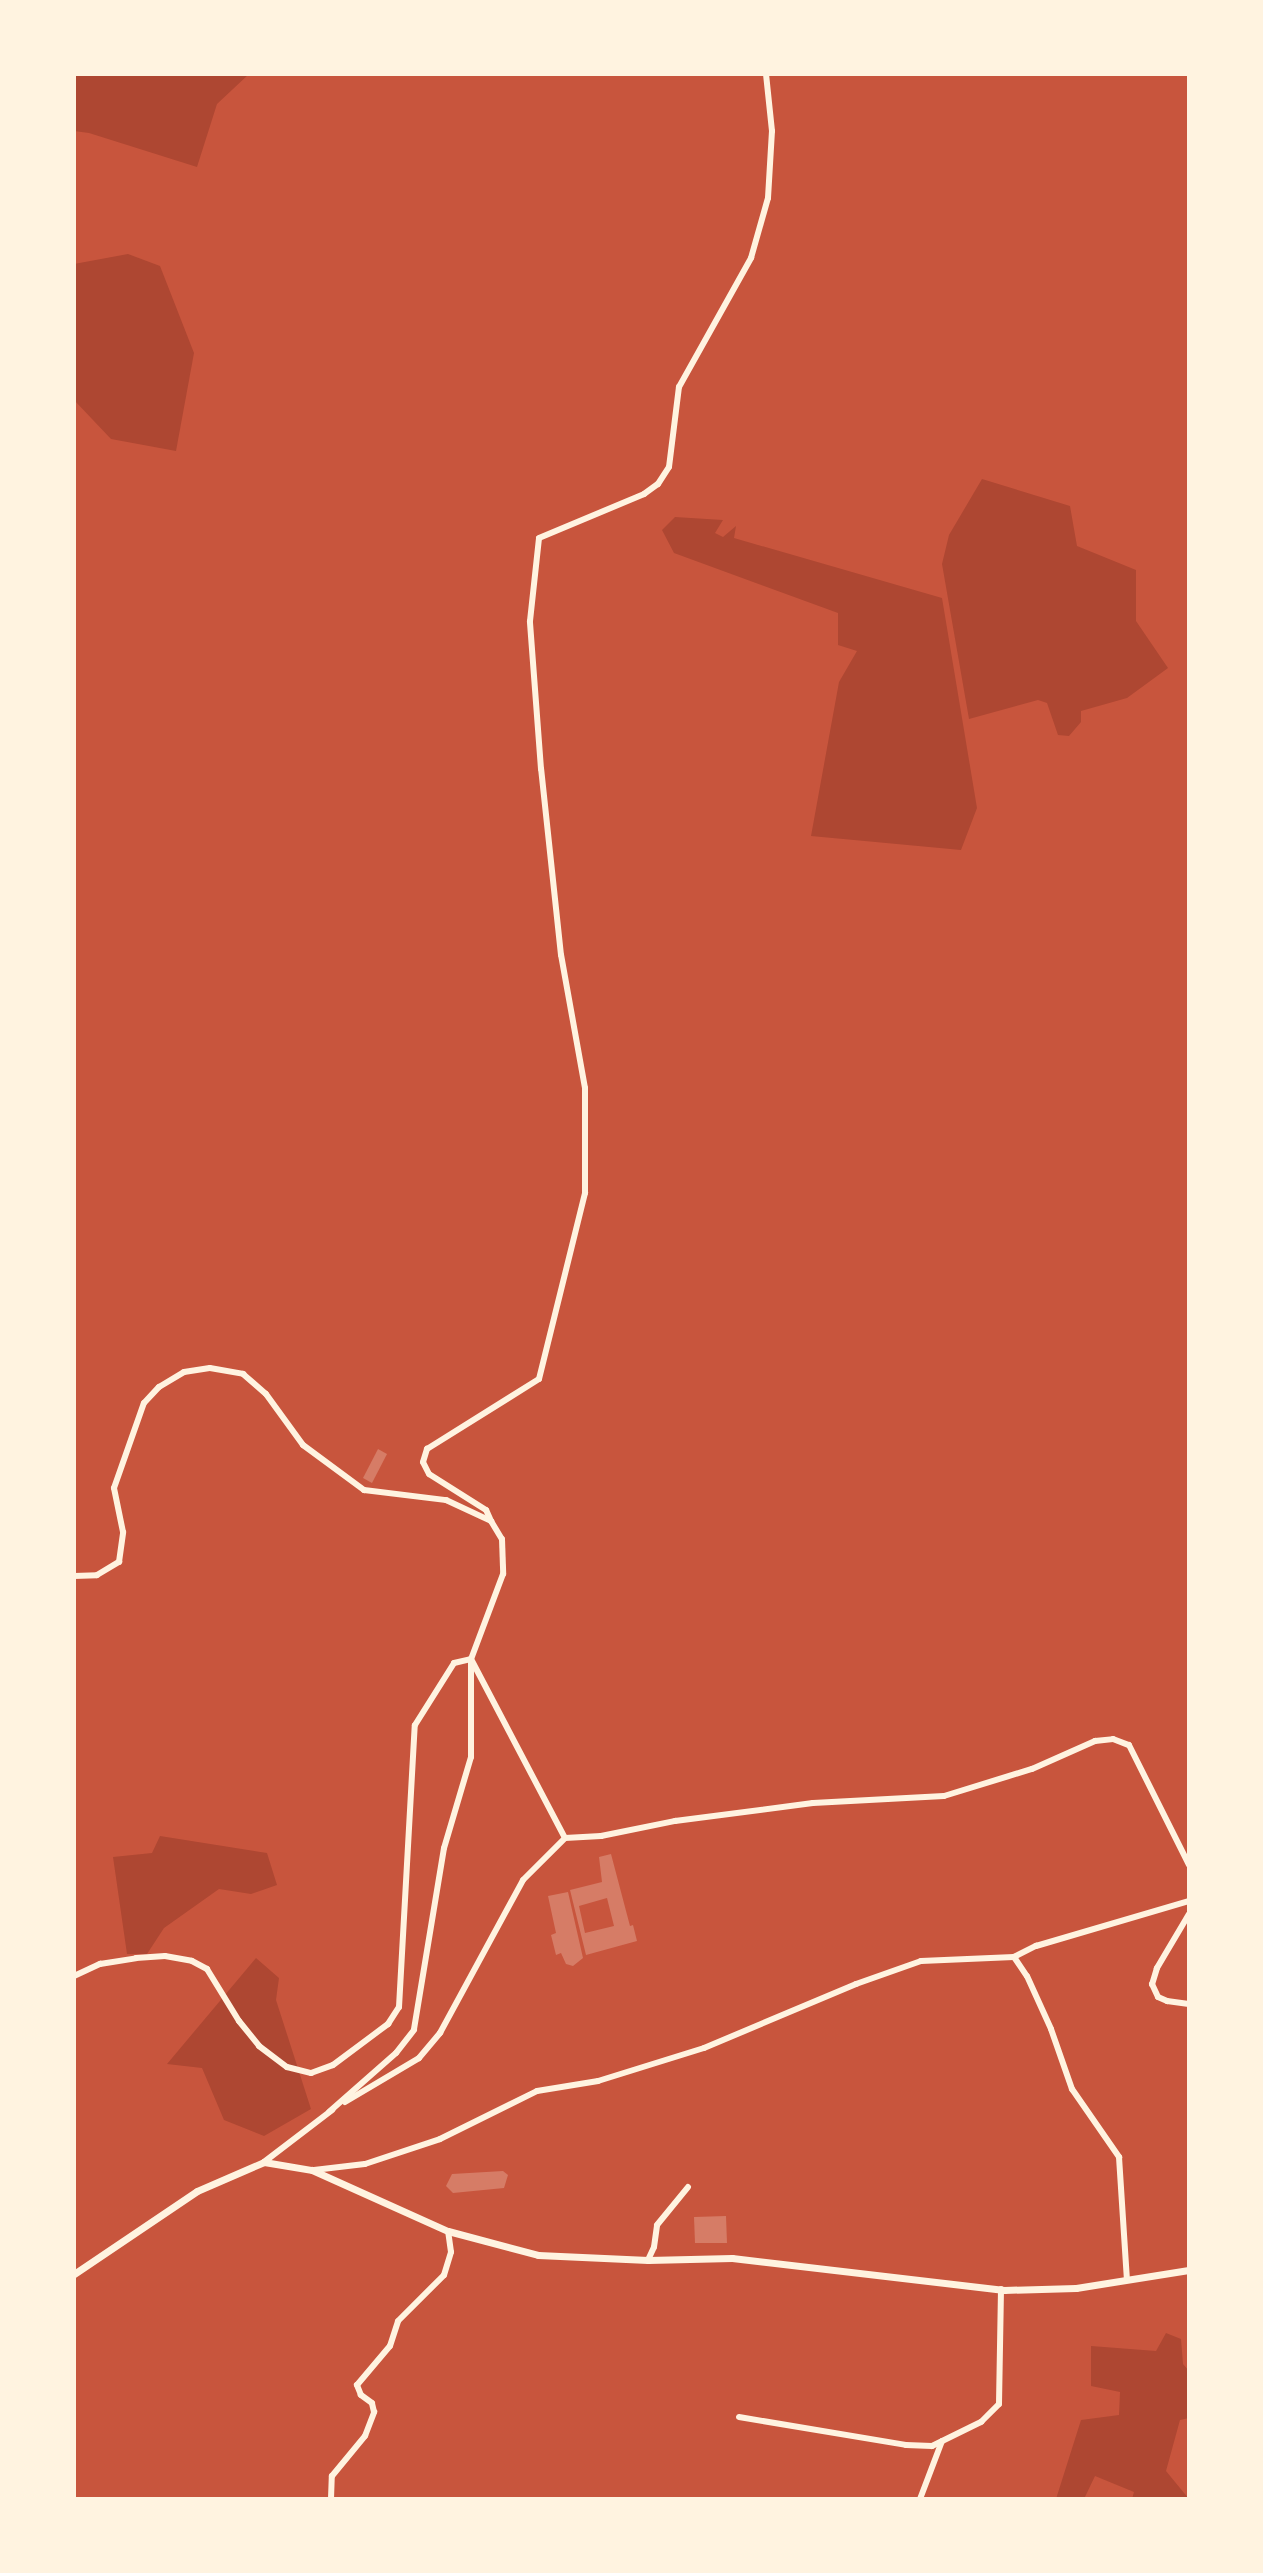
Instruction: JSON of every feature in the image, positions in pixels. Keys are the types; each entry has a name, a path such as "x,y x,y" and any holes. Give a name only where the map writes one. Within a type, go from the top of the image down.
{"street":[{"path":"74,2274 197,2191 264,2162 329,2112 396,2053 414,2030 444,1848 471,1757 471,1659 503,1574 502,1539 486,1510 429,1474 423,1462 427,1449 539,1379 585,1193 585,1088 561,955 541,769 531,635 539,538 644,494 658,484 669,467 679,387 751,258 768,198 772,131 766,74"},
{"path":"74,1576 97,1575 119,1562 123,1532 114,1488 144,1403 159,1387 184,1372 210,1368 243,1374 266,1394 303,1445 364,1490 446,1500 491,1521"},
{"path":"471,1659 565,1838"},
{"path":"74,1976 100,1964 136,1958 165,1956 192,1961 207,1969 239,2021 259,2046 287,2067 311,2073 333,2065 388,2024 399,2007 403,1968 415,1725 454,1663 471,1659"},
{"path":"329,2112 419,2058 440,2033 523,1880 565,1838 601,1836 675,1821 813,1803 944,1796 1032,1769 1095,1741 1113,1739 1129,1745 1189,1865"},
{"path":"312,2170 365,2164 440,2139 537,2091 598,2081 704,2048 856,1984 921,1961 1014,1957 1036,1946 1189,1901"},
{"path":"1189,1914 1157,1968 1152,1984 1158,1997 1189,2004"},
{"path":"1014,1957 1027,1976 1045,2016 1072,2089 1119,2157 1127,2280"},
{"path":"264,2162 312,2170 448,2231 538,2255 648,2260 732,2258 1001,2289 1076,2288 1189,2270"},
{"path":"648,2260 654,2247 657,2225 688,2187"},
{"path":"331,2499 332,2476 365,2436 374,2412 372,2403 361,2395 357,2385 390,2346 398,2321 444,2275 451,2252 448,2231"},
{"path":"739,2417 906,2445 932,2446 981,2422 999,2404 1001,2289"},
{"path":"920,2499 942,2441"}],"shaded area":[{"path":"74,74 249,74 217,104 197,167 74,131"},
{"path":"128,254 160,266 194,353 176,451 111,439 74,400 74,264"},
{"path":"982,479 1070,506 1077,546 1136,570 1136,621 1168,668 1127,698 1081,711 1081,722 1069,736 1058,735 1047,703 1038,700 969,719 942,564 949,535"},
{"path":"675,517 723,520 715,533 723,537 736,526 734,538 942,598 977,808 961,850 811,836 839,682 857,651 838,645 838,613 674,553 662,530"},
{"path":"160,1836 267,1853 277,1885 251,1894 219,1889 164,1928 147,1954 127,1954 113,1857 152,1853"},
{"path":"256,1958 279,1978 276,2000 311,2109 264,2136 224,2120 202,2068 167,2064"},
{"path":"1166,2333 1181,2339 1183,2364 1189,2371 1189,2418 1180,2420 1166,2471 1189,2499 1132,2499 1134,2492 1095,2476 1084,2499 1056,2499 1081,2420 1119,2415 1120,2392 1091,2386 1091,2346 1156,2351"}],"building":[{"path":"378,1449 387,1454 372,1483 363,1478"},
{"path":"611,1854 630,1926 633,1925 637,1941 586,1955 570,1890 602,1882 599,1857","holes":["607,1898 614,1926 585,1933 579,1906"]},
{"path":"568,1892 583,1958 573,1966 566,1964 561,1953 556,1955 551,1935 556,1933 548,1896"},
{"path":"503,2171 508,2175 504,2188 453,2193 446,2186 452,2174"},
{"path":"726,2216 727,2243 695,2243 694,2217"}]}
